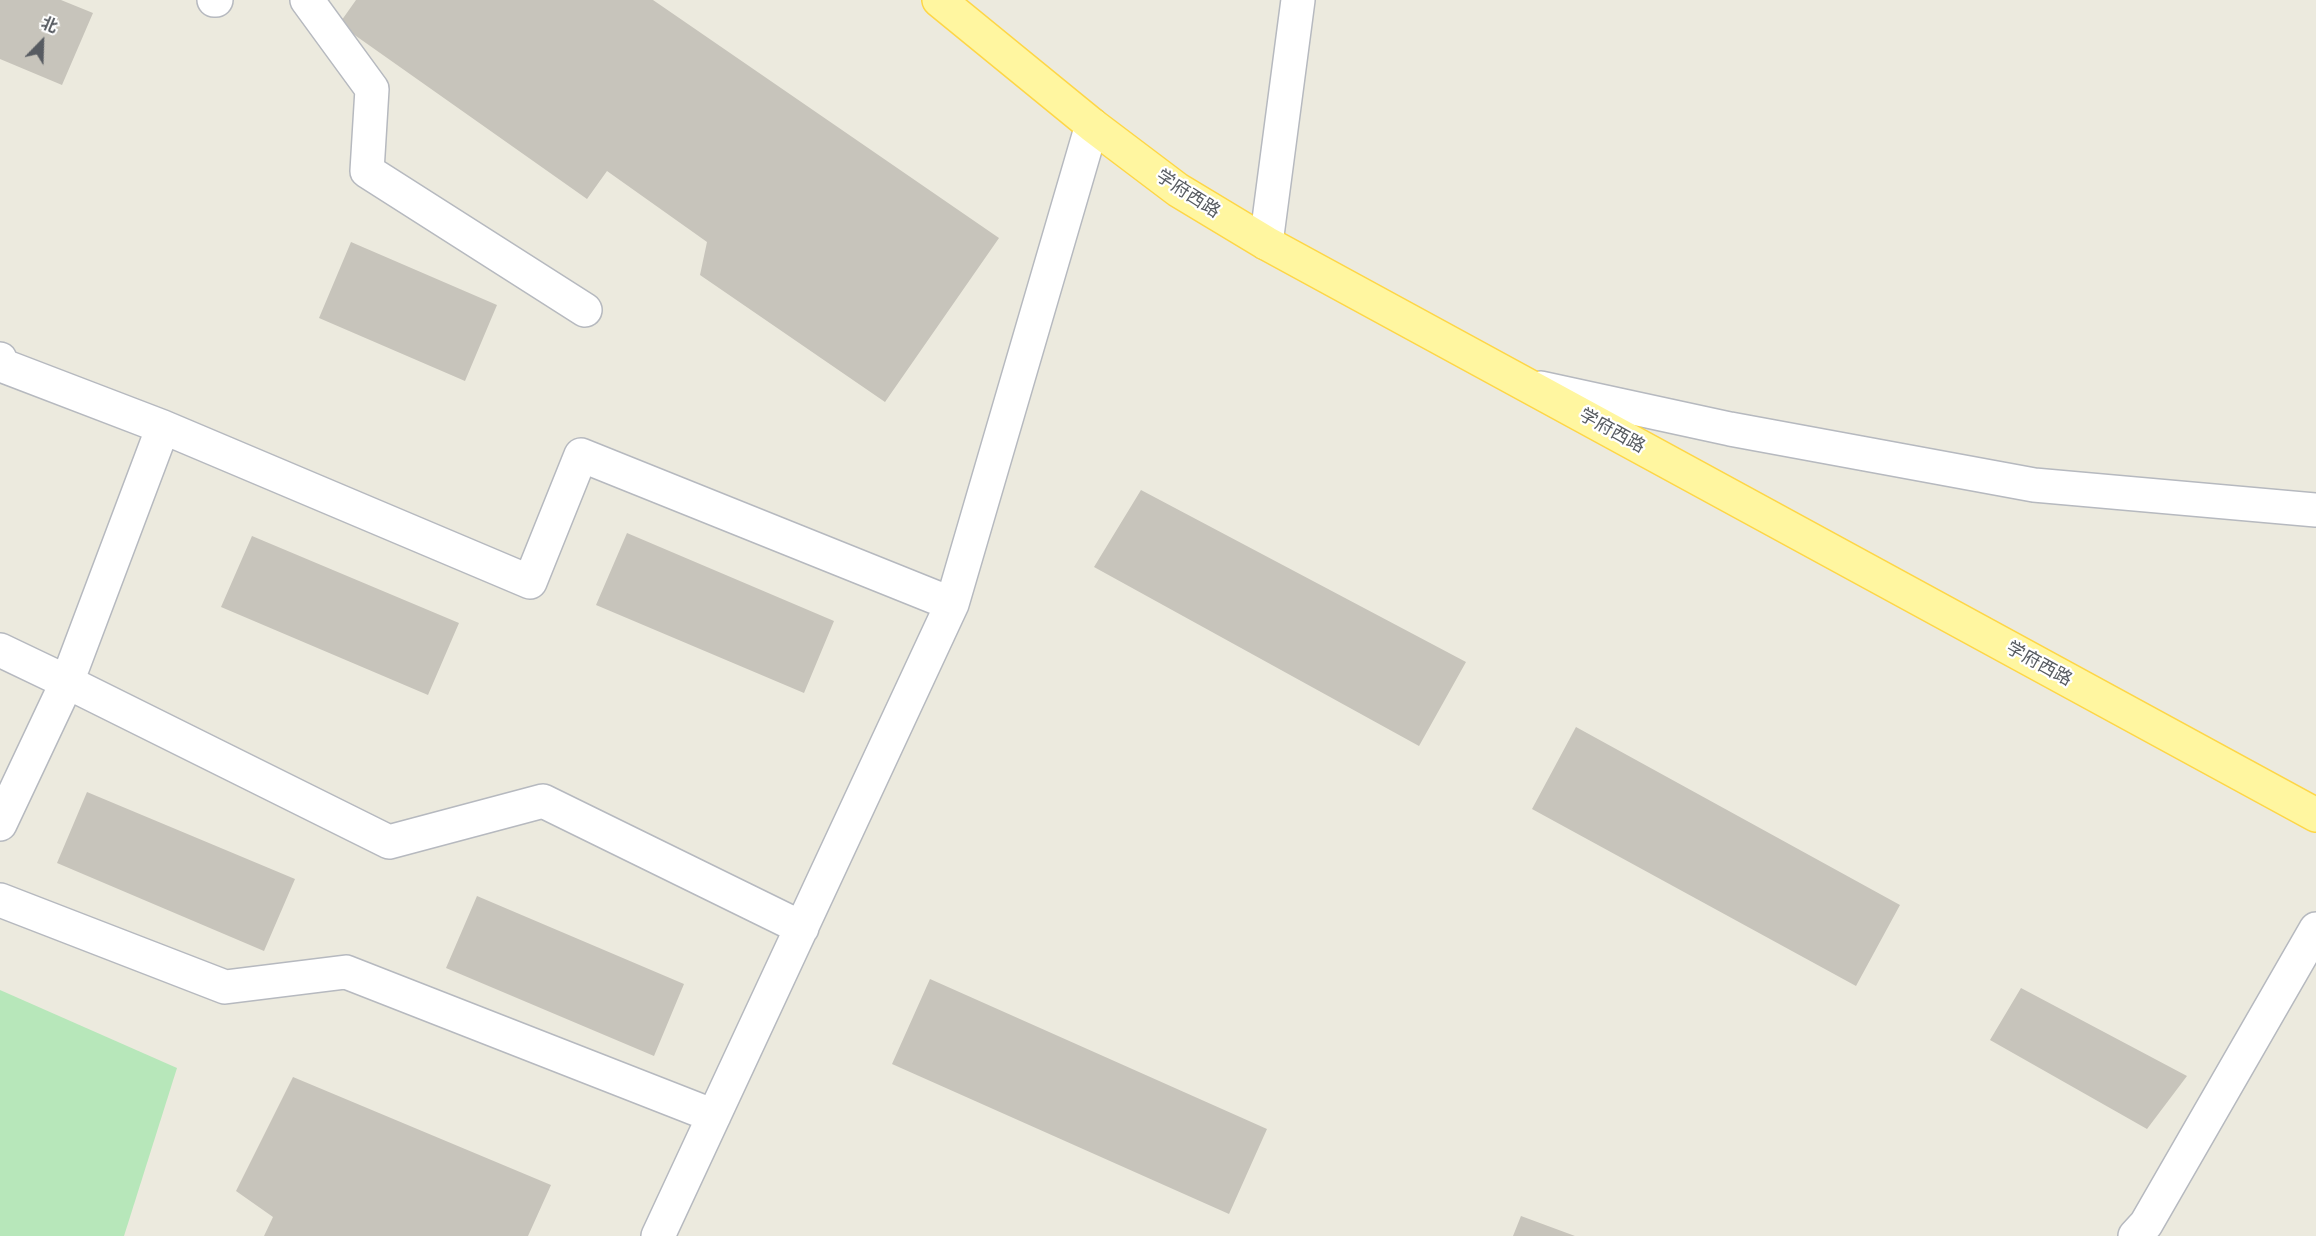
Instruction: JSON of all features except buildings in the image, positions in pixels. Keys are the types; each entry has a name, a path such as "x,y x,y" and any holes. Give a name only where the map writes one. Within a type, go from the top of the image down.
{"main road":[{"name":"学府西路","path":"939,0 1092,125 1178,190 1266,243 2316,815"}],"street":[{"path":"307,0 372,89 367,171 585,310"},
{"path":"1266,243 1298,0"},
{"path":"658,1236 952,604 1092,125"},
{"path":"0,359 1,365 163,427 530,582 581,454 952,604"},
{"path":"1528,385 1730,429 2034,485 2316,510"},
{"path":"0,824 67,682 163,427"},
{"path":"0,650 389,842 543,801 802,928"},
{"path":"0,900 225,987 346,972 714,1116"},
{"path":"2135,1236 2146,1224 2316,929"}],"green space":[{"path":"0,990 177,1068 124,1236 0,1236"}]}
